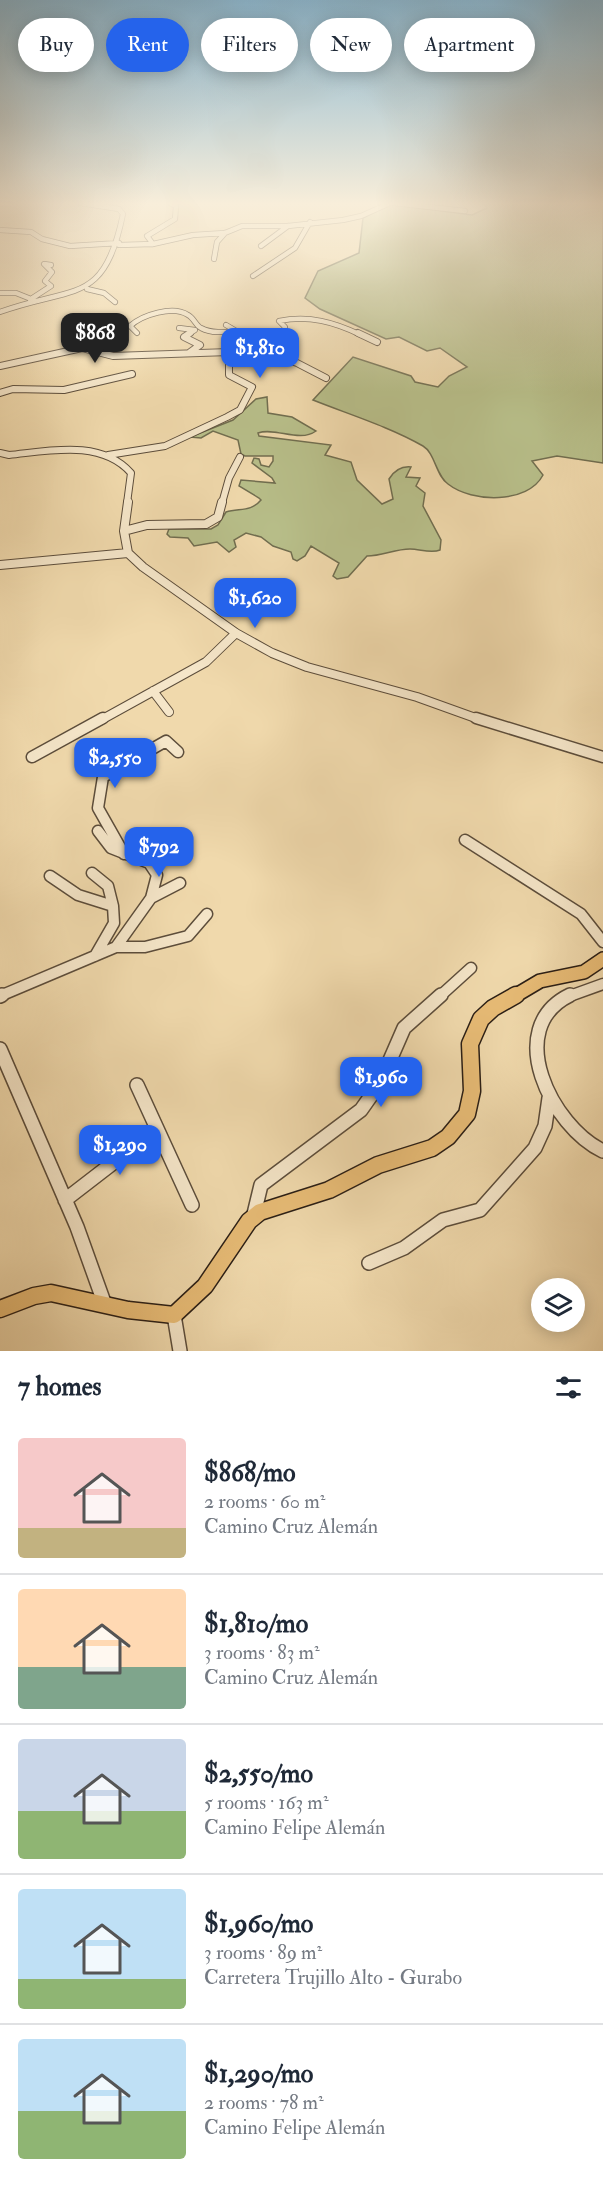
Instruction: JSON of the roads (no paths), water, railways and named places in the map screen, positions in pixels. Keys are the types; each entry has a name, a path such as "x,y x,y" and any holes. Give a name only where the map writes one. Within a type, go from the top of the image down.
{"main road":[{"path":"0,1309 34,1296 51,1293 105,1305 174,1316 205,1286 260,1212 329,1190 378,1165 432,1148 448,1137 467,1114 472,1090 470,1044 481,1019 493,1008 540,981 584,972 603,959"}],"street":[{"path":"31,301 53,287 45,281 52,272 46,266"},
{"path":"87,289 106,266"},
{"path":"253,276 270,266"},
{"path":"0,312 31,301 87,289 105,292 115,302"},
{"path":"0,293 16,293 31,301"},
{"path":"137,333 130,326 136,319 178,311 193,318 199,328 216,332 239,332"},
{"path":"0,366 82,348 113,356 228,352 254,348 270,344 284,333 285,327 279,321 298,317 319,318 377,342"},
{"path":"226,324 252,342 254,348"},
{"path":"180,328 195,330 184,337 200,345 189,353"},
{"path":"254,348 297,363 326,378"},
{"path":"108,456 145,452 165,446 240,410 252,387 229,375 228,352"},
{"path":"0,393 13,389 64,390 132,374"},
{"path":"0,453 9,455 83,450 108,456 126,465 130,473 124,531 128,553 143,567 236,633 272,653 308,667 417,697 443,708 603,757"},
{"path":"0,459 9,455"},
{"path":"124,531 147,525 206,524 214,521 218,517 229,478 240,457"},
{"path":"0,565 128,553"},
{"path":"32,757 206,662 236,633"},
{"path":"153,691 169,712"},
{"path":"124,854 98,808 103,777 166,741 178,752"},
{"path":"98,831 111,848 149,863 157,875 151,898 116,947"},
{"path":"465,840 573,908 603,942"},
{"path":"92,873 106,882 113,892 114,923 95,956"},
{"path":"50,876 78,895 113,906"},
{"path":"151,898 180,883"},
{"path":"0,996 116,947 145,947 188,936 207,914"},
{"path":"254,1218 261,1185 362,1110 380,1083 404,1028 471,968"},
{"path":"603,984 566,995 548,1010 538,1030 536,1050 549,1098 577,1138 603,1151"},
{"path":"0,1049 65,1200 105,1305"},
{"path":"137,1084 192,1205"},
{"path":"369,1263 404,1248 442,1220 480,1210 535,1148 544,1126 549,1098"},
{"path":"65,1200 157,1129"},
{"path":"174,1316 180,1351"}]}
